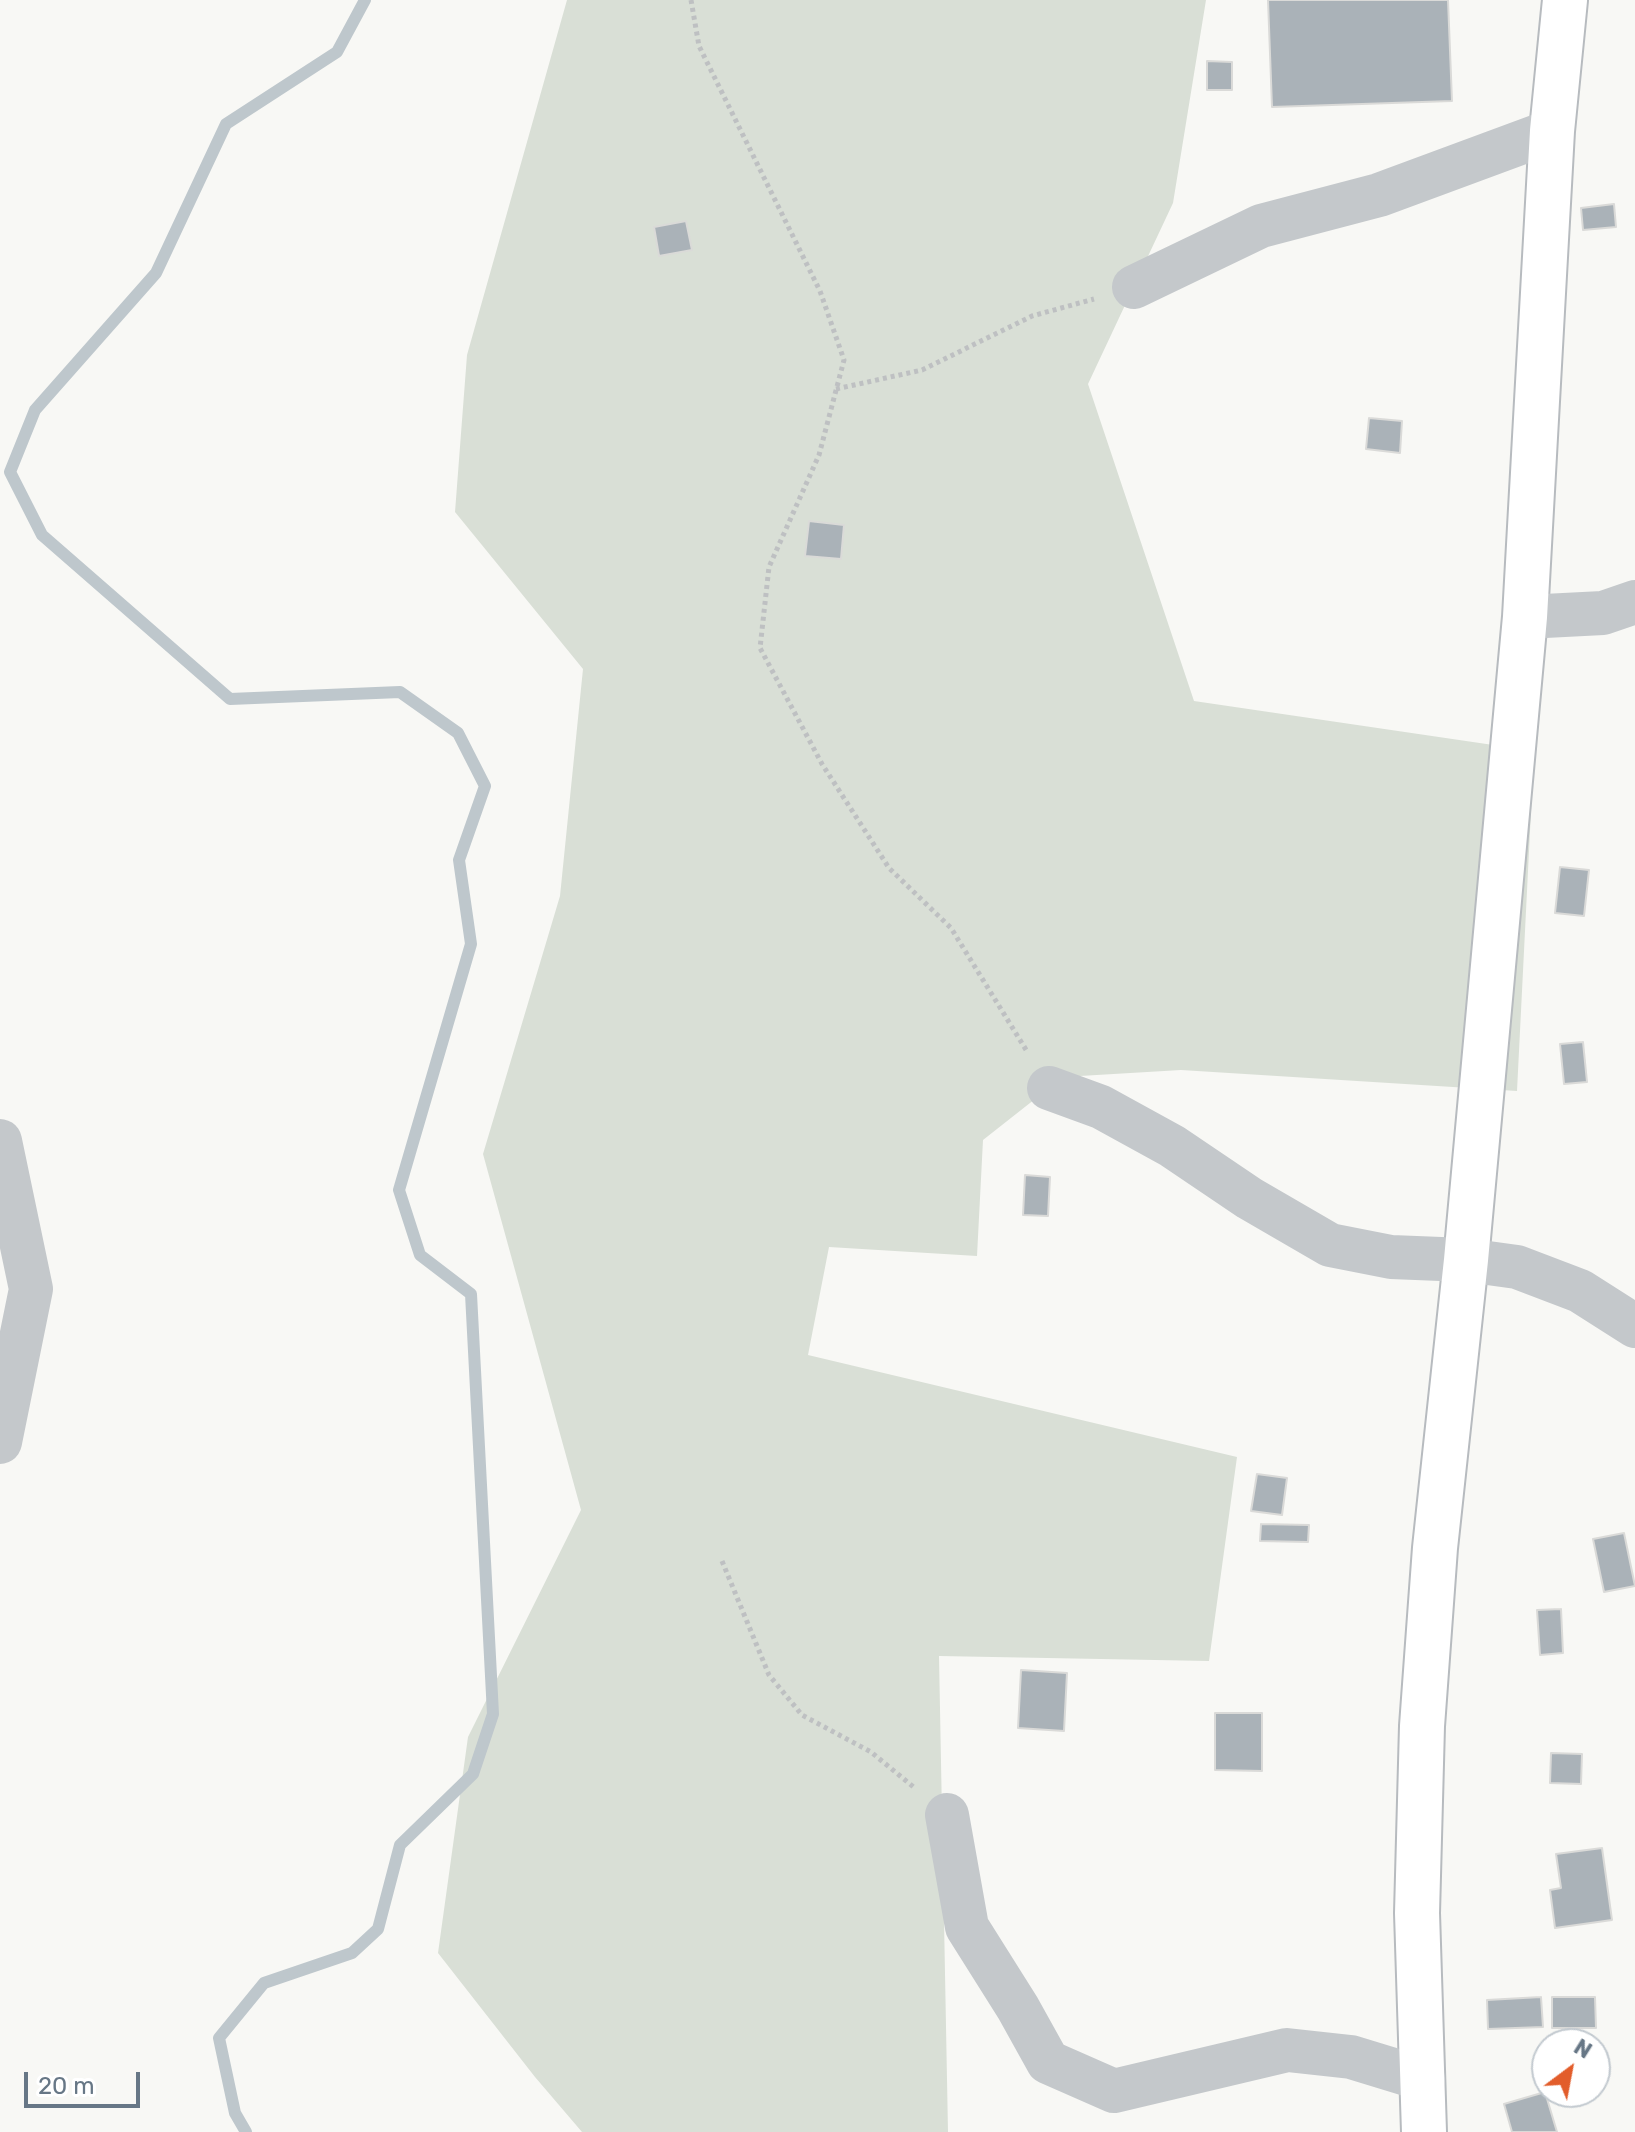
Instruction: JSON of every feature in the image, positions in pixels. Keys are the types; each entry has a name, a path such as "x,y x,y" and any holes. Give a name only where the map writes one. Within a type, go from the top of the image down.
{"main road":[{"path":"1424,2132 1417,1913 1422,1726 1435,1548 1466,1260 1525,617 1552,131 1565,0"}],"street":[{"path":"1134,287 1261,226 1379,195 1552,131"},
{"path":"1525,617 1603,613 1635,602"},
{"path":"1049,1088 1101,1107 1172,1146 1249,1198 1330,1245 1391,1257 1466,1260 1517,1267 1580,1291 1635,1326"},
{"path":"0,1141 15,1292 0,1442"},
{"path":"947,1815 967,1927 1048,2062 1114,2091 1287,2050 1351,2057 1423,2079"}],"path":[{"path":"691,0 699,46 820,291 844,360 819,455 769,567 760,648 822,764 889,868 951,928 1049,1088"},
{"path":"836,389 922,370 1032,316 1134,287"},
{"path":"722,1561 769,1675 802,1715 871,1752 947,1815"}],"shaded area":[{"path":"567,0 1206,0 1173,203 1088,384 1194,701 1534,751 1517,1091 1181,1070 1063,1077 983,1140 977,1256 829,1247 808,1355 1237,1457 1209,1661 939,1656 948,2132 582,2132 438,1953 468,1737 581,1510 483,1154 560,896 583,669 455,512 467,355"}],"building":[{"path":"1268,0 1448,0 1452,101 1272,107"},
{"path":"1207,61 1232,62 1232,90 1207,90"},
{"path":"1614,204 1616,227 1583,230 1581,208"},
{"path":"686,221 692,250 659,256 654,227"},
{"path":"1369,418 1402,421 1400,453 1366,449"},
{"path":"809,521 844,525 841,559 805,556"},
{"path":"1560,867 1589,870 1584,916 1555,913"},
{"path":"1583,1042 1587,1082 1564,1084 1560,1044"},
{"path":"1025,1175 1050,1177 1048,1216 1023,1215"},
{"path":"1257,1474 1287,1478 1282,1515 1251,1511"},
{"path":"1261,1524 1309,1525 1308,1542 1260,1541"},
{"path":"1624,1533 1635,1586 1604,1592 1593,1539"},
{"path":"1561,1609 1563,1653 1540,1655 1537,1610"},
{"path":"1021,1670 1067,1673 1064,1731 1018,1728"},
{"path":"1215,1713 1262,1713 1262,1771 1215,1770"},
{"path":"1551,1753 1582,1754 1581,1784 1550,1783"},
{"path":"1602,1848 1612,1920 1555,1928 1550,1890 1561,1888 1556,1854"},
{"path":"1541,1997 1543,2027 1488,2029 1487,2000"},
{"path":"1552,1997 1595,1997 1596,2028 1552,2028"},
{"path":"1531,2096 1531,2108 1550,2108 1557,2132 1512,2132 1504,2104"}],"waterway":[{"path":"246,2132 235,2113 219,2038 264,1983 352,1953 378,1929 400,1845 473,1774 493,1714 471,1294 420,1255 399,1190 471,944 459,860 485,786 458,733 400,692 230,699 42,535 10,472 35,410 156,273 226,124 337,52 365,0"}]}
